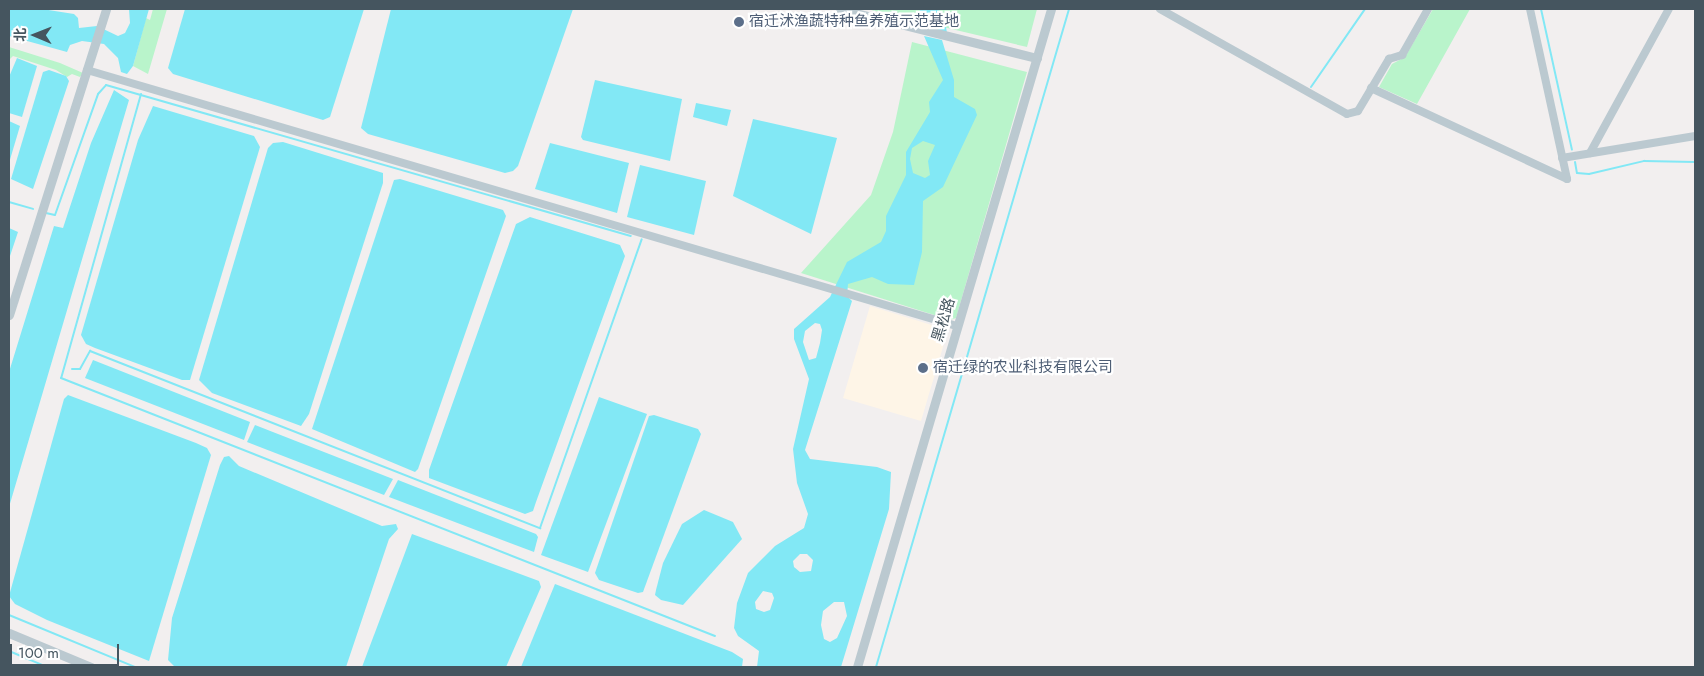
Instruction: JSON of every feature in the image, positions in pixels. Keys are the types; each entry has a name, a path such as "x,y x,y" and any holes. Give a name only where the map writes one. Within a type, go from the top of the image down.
{"street":[{"path":"840,9 1037,58"},
{"name":"黑松路","path":"857,667 1051,9"},
{"path":"1160,9 1347,114 1358,111 1389,59 1402,55 1428,9"},
{"path":"1371,88 1567,179 1530,9"},
{"path":"1590,153 1669,9"},
{"path":"9,315 105,12"},
{"path":"87,70 957,326"},
{"path":"1562,158 1695,136"},
{"path":"9,633 91,667"}],"shaded area":[{"path":"870,306 948,330 921,421 843,398"}],"green space":[{"path":"153,9 167,9 148,74 133,66 146,18 150,20"},
{"path":"867,9 1037,9 1027,47"},
{"path":"1433,9 1470,9 1417,104 1379,87 1392,64 1405,57"},
{"path":"912,42 1027,72 956,318 950,320 801,273 871,195 893,132"},
{"path":"9,47 60,63 83,73 80,77 72,74 67,77 56,70 13,56 9,60"}],"water":[{"path":"9,9 42,9 74,14 78,18 79,28 97,26 118,36 125,33 130,23 129,9 149,9 133,66 127,74 121,72 118,58 104,44 82,41 70,45 67,52 9,36"},
{"path":"185,9 364,9 330,117 323,120 173,74 168,68"},
{"path":"391,9 573,9 518,166 513,171 505,173 368,134 361,128"},
{"path":"919,9 938,10 944,15 947,33 930,29"},
{"path":"924,36 942,40 954,80 954,97 975,109 977,115 943,187 923,201 922,252 914,285 888,284 872,277 848,284 847,296 852,301 805,450 810,459 877,467 891,472 889,509 841,667 757,667 759,651 738,636 734,628 737,603 748,573 775,546 804,528 808,514 797,483 793,449 809,379 794,339 794,329 830,297 847,262 881,242 886,231 886,216 906,175 906,152 930,112 929,102 943,80","holes":["923,141 935,145 928,161 930,175 925,178 913,173 910,159 912,148","815,323 820,324 822,330 816,358 809,360 803,342 805,331","800,554 807,554 813,560 811,571 800,572 794,567 793,561","763,591 772,593 774,598 770,610 764,612 756,609 755,602","834,602 844,602 847,616 837,638 830,642 824,639 821,625 823,611"]},
{"path":"17,58 37,66 22,117 9,113 9,77"},
{"path":"49,70 66,76 69,81 33,189 11,179 43,72"},
{"path":"595,80 682,99 670,161 583,140 581,137"},
{"path":"114,90 129,100 9,507 9,372 54,226 63,228 91,143"},
{"path":"696,103 731,110 727,126 693,117"},
{"path":"153,106 254,136 260,147 190,380 182,380 95,348 86,344 81,335 138,140"},
{"path":"753,119 837,138 811,234 733,196"},
{"path":"9,121 20,126 9,163"},
{"path":"283,142 383,173 383,183 309,414 301,426 212,393 199,380 268,148 273,143"},
{"path":"550,143 629,163 617,213 535,189"},
{"path":"640,165 706,181 694,235 627,217"},
{"path":"400,179 503,210 506,216 418,469 415,472 312,429 394,180"},
{"path":"530,217 620,245 625,256 533,511 525,514 429,478 429,470 516,224"},
{"path":"9,228 18,232 9,259"},
{"path":"93,360 250,422 244,440 85,378"},
{"path":"68,395 196,443 207,448 211,455 149,661 47,620 15,604 9,596 64,399"},
{"path":"599,397 647,414 588,572 541,555"},
{"path":"654,415 698,429 701,434 643,592 638,593 599,580 595,573 649,416"},
{"path":"255,425 393,479 384,495 247,442"},
{"path":"229,456 239,466 382,526 396,524 398,529 389,539 346,667 175,667 168,660 172,618 220,465 224,457"},
{"path":"398,480 536,534 538,537 534,552 389,497"},
{"path":"704,510 733,522 742,539 683,605 661,600 655,595 663,563 682,524"},
{"path":"412,534 539,581 541,587 506,667 362,667"},
{"path":"555,584 732,652 743,659 742,667 521,667"}],"waterway":[{"path":"876,667 1069,9"},
{"path":"1311,87 1365,9"},
{"path":"1541,9 1572,150"},
{"path":"46,213 55,215 98,94 106,85 631,236"},
{"path":"141,94 61,378 715,636"},
{"path":"1575,162 1577,173 1589,174 1644,161 1695,162"},
{"path":"9,202 33,209"},
{"path":"72,369 80,369 90,351 540,528 642,239"},
{"path":"9,615 135,667"},
{"path":"9,651 47,667"}],"place":[{"name":"宿迁沭渔蔬特种鱼养殖示范基地","path":"739,22"},
{"name":"宿迁绿的农业科技有限公司","path":"923,368"}]}
